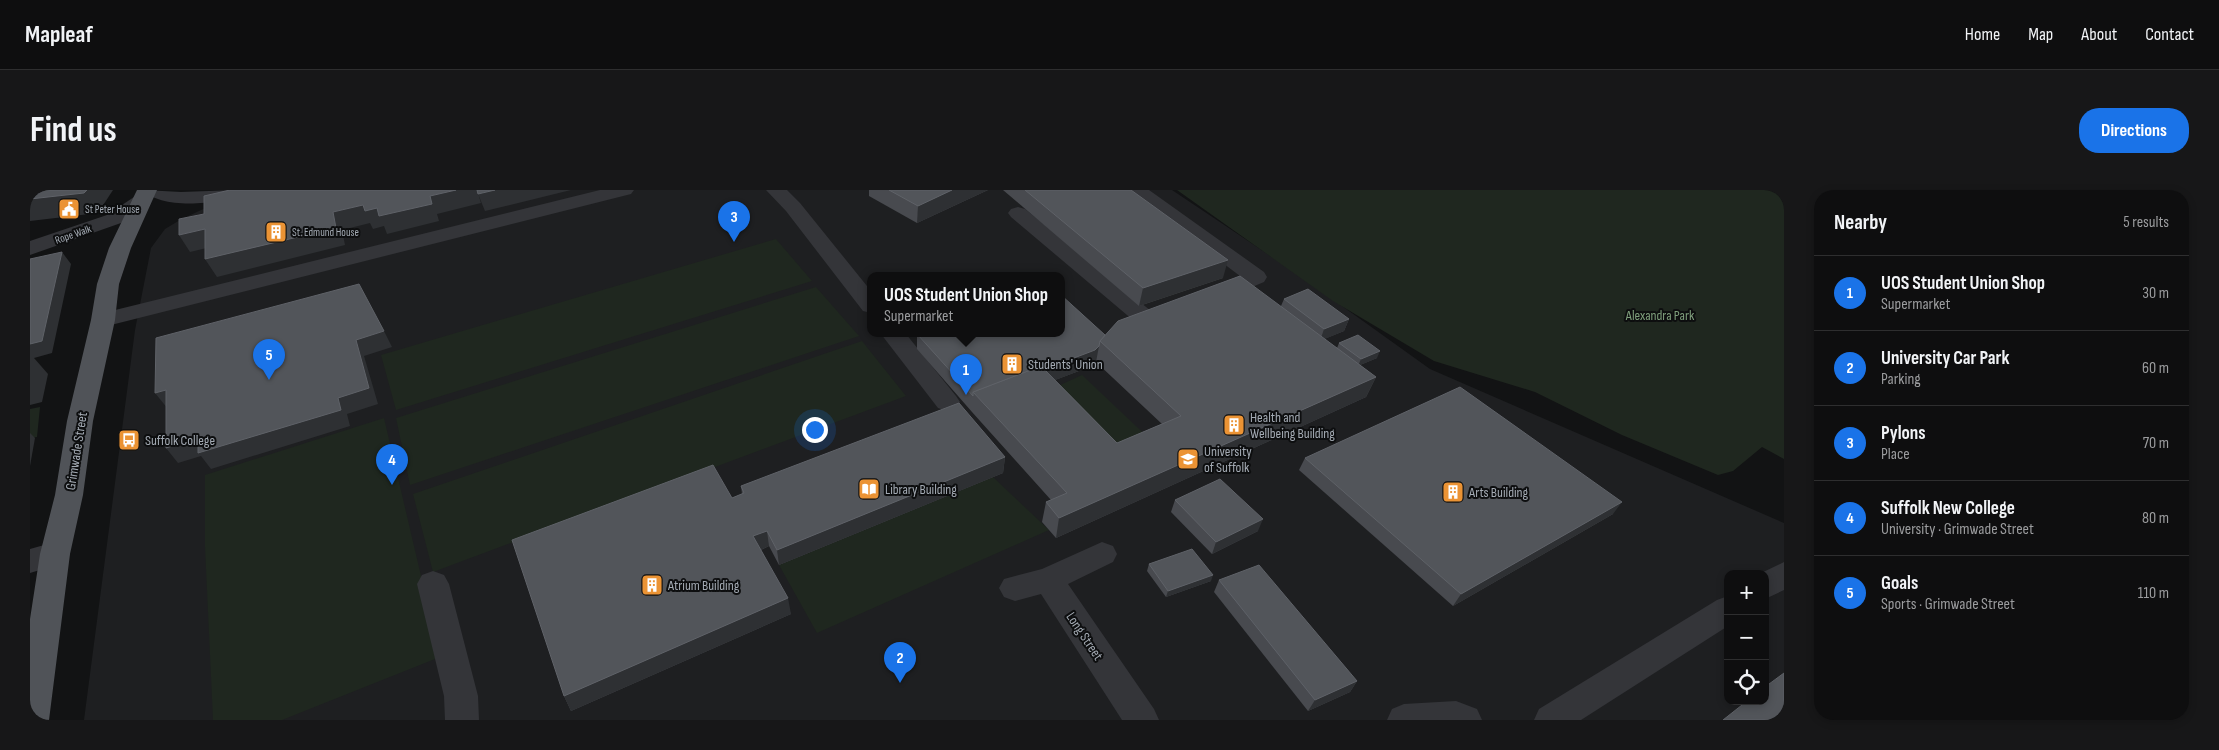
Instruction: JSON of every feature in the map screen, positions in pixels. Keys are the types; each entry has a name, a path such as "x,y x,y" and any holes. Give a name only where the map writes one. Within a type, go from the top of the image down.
{"main road":[{"name":"Grimwade Street","path":"32,720 42,558 69,495 89,379 103,320 108,284 120,248 148,194"}],"street":[{"path":"148,194 192,198 227,190"},
{"path":"103,320 624,190"},
{"path":"776,190 793,207 867,301"},
{"path":"1018,213 1148,320 1256,277 1136,190"},
{"name":"Rope Walk","path":"30,248 114,219 148,194"},
{"path":"895,337 947,402"},
{"path":"1015,588 1048,580 1102,554"},
{"path":"1769,583 1784,574"},
{"name":"Long Street","path":"1048,580 1142,720"},
{"path":"432,584 461,696 462,720"},
{"path":"1551,720 1724,612"},
{"path":"1404,720 1456,717 1465,720"}],"shaded area":[{"path":"260,190 1172,190 1296,273 1430,369 1784,523 1784,720 84,720 135,330 151,248 165,229 201,210"}],"green space":[{"name":"Alexandra Park","path":"1177,190 1784,190 1784,459 1762,447 1733,471 1718,475 1622,435 1535,392 1434,361 1333,301"},
{"path":"776,239 812,281 396,410 381,355"},
{"path":"816,287 859,336 410,485 396,418"},
{"path":"862,341 906,396 433,572 413,494"},
{"path":"1082,375 1157,446 1114,464 1045,392"},
{"path":"40,407 37,437 30,438 30,409"},
{"path":"384,418 440,657 282,720 213,720 205,547 205,475"},
{"path":"993,477 1049,530 817,633 779,565"}],"building":[{"path":"30,190 87,190 84,193 30,199"},
{"path":"230,190 456,190 430,196 432,204 379,216 377,208 365,211 363,205 333,212 336,228 205,259 205,229 179,235 179,219 204,214 204,196"},
{"path":"477,190 495,190 478,194"},
{"path":"889,190 952,190 918,206"},
{"path":"1025,190 1131,190 1228,260 1143,288"},
{"path":"62,252 42,341 30,344 30,259"},
{"name":"Health and Wellbeing Building","path":"1240,276 1376,377 1059,518 1046,502 1067,493 973,392 1041,366 1117,443 1181,416 1100,341 1118,321"},
{"path":"359,284 384,331 356,340 369,388 338,398 341,410 198,453 198,438 166,448 166,390 155,393 156,338"},
{"path":"1308,289 1349,319 1324,329 1284,299"},
{"name":"Students' Union","path":"1065,299 1105,335 1095,350 1045,369 1041,366 973,392 973,396 920,337 1065,337"},
{"path":"1358,335 1380,351 1361,359 1339,343"},
{"name":"Arts Building","path":"1460,387 1622,502 1461,594 1305,458"},
{"path":"959,403 1005,457 777,550 767,531 753,536 788,598 564,696 512,540 713,465 732,498 744,493 741,486"},
{"path":"1220,479 1263,519 1216,542 1175,500"},
{"path":"1192,549 1213,575 1168,591 1149,564"},
{"path":"1259,565 1357,681 1315,700 1219,580"},
{"path":"1784,673 1784,720 1723,720 1742,705 1769,705 1769,684"}],"place":[{"name":"St Peter House","path":"69,209"},
{"name":"St. Edmund House","path":"276,232"},
{"name":"Pylons","path":"734,242"},
{"name":"Students' Union","path":"1012,364"},
{"name":"Goals","path":"269,380"},
{"name":"UOS Student Union Shop","path":"966,395"},
{"name":"Health and Wellbeing Building","path":"1234,425"},
{"name":"Suffolk College","path":"129,440"},
{"name":"University of Suffolk","path":"1188,459"},
{"name":"Suffolk New College","path":"392,485"},
{"name":"Library Building","path":"869,489"},
{"name":"Arts Building","path":"1453,492"},
{"name":"Atrium Building","path":"652,585"},
{"name":"University Car Park","path":"900,683"}]}
